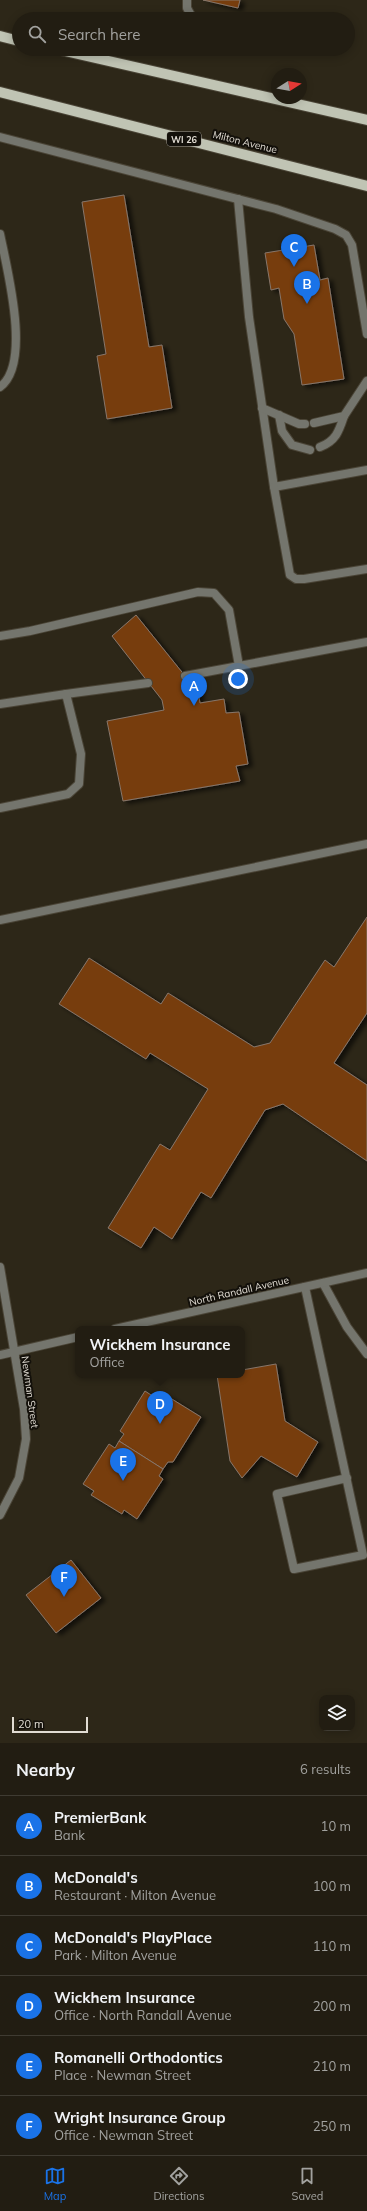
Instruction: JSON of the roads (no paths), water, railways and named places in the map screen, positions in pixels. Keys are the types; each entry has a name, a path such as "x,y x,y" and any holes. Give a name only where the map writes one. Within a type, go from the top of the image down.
{"main road":[{"path":"0,36 12,39"},
{"path":"87,56 367,120"},
{"name":"Milton Avenue","path":"0,92 367,186"}],"street":[{"path":"187,0 187,8 189,12"},
{"path":"0,137 238,199 335,228 346,235 352,245 367,334"},
{"path":"238,199 249,318 274,487 290,575 296,579 304,579 367,569"},
{"path":"0,234 11,286 17,348 7,382 0,387"},
{"path":"320,447 328,444 338,435 344,416 367,381"},
{"path":"262,408 299,424 305,424"},
{"path":"279,415 282,431 292,445 310,450"},
{"path":"314,422 344,416"},
{"path":"274,487 367,470"},
{"path":"0,636 30,631 198,592 214,593 229,610 239,666"},
{"path":"185,676 367,642"},
{"path":"0,704 148,683"},
{"path":"0,808 68,794 79,784 81,754 66,694"},
{"path":"0,920 367,844"},
{"name":"Newman Street","path":"0,1267 24,1409 26,1439 19,1478 3,1503 0,1515"},
{"name":"North Randall Avenue","path":"128,1326 367,1273"},
{"path":"323,1283 347,1327 367,1354"},
{"path":"305,1286 347,1478 363,1554 294,1569 277,1494 347,1478"},
{"path":"0,1355 75,1338"}],"place":[{"name":"McDonald's PlayPlace","path":"294,267"},
{"name":"McDonald's","path":"307,304"},
{"name":"PremierBank","path":"194,706"},
{"name":"Wickhem Insurance","path":"160,1424"},
{"name":"Romanelli Orthodontics","path":"123,1481"},
{"name":"Wright Insurance Group","path":"64,1597"}]}
